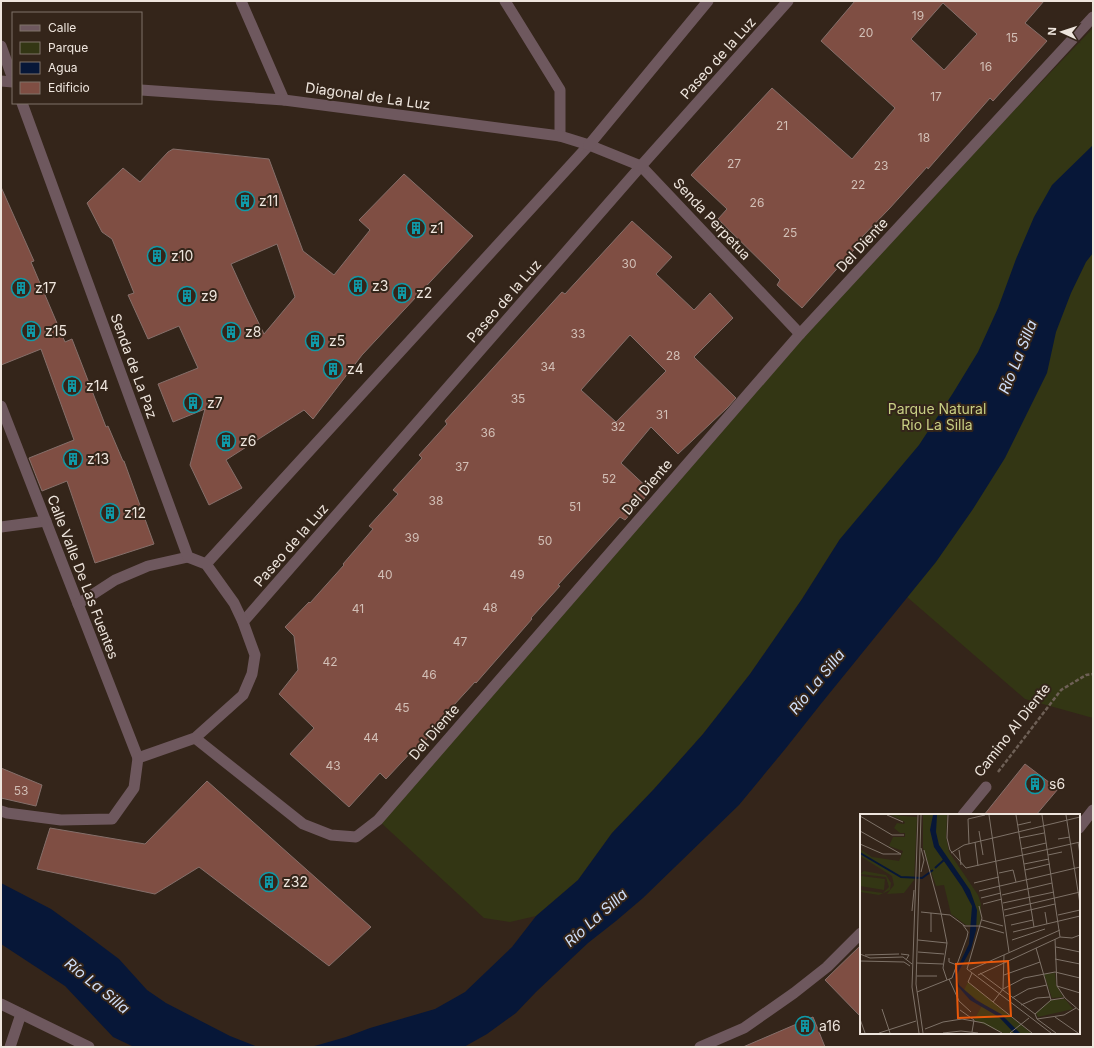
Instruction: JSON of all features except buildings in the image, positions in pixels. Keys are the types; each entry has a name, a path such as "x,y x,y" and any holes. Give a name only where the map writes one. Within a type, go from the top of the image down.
{"street":[{"path":"241,1 284,100"},
{"path":"505,1 560,90 560,136"},
{"path":"206,564 589,145 708,1"},
{"name":"Paseo de la Luz","path":"244,622 641,166 788,1"},
{"name":"Del Diente","path":"195,738 303,824 331,835 356,837 378,820 800,334 1093,17"},
{"path":"1,46 12,75"},
{"path":"1,82 12,82"},
{"name":"Diagonal de La Luz","path":"142,90 284,100 560,136 589,145"},
{"name":"Senda de La Paz","path":"22,104 188,557"},
{"name":"Senda Perpetua","path":"589,145 641,166 800,334"},
{"name":"Calle Valle De Las Fuentes","path":"1,406 138,758"},
{"path":"1,527 46,521"},
{"path":"1,810 7,813 61,820 112,819 134,788 138,758 195,738 243,695 252,674 255,655 244,622 234,603 206,564 188,557 148,566 116,580 78,604"},
{"name":"Camino Al Diente","path":"964,814 986,787"},
{"path":"1080,827 1093,810"},
{"path":"700,1047 744,1028 794,994 827,967 860,934"},
{"path":"1,1004 89,1047"},
{"path":"10,1047 21,1014"}],"path":[{"name":"Camino Al Diente","path":"986,787 1061,690 1086,675 1093,674"}],"green space":[{"name":"Parque Natural Rio La Silla","path":"1093,28 1093,718 1025,699 840,539 802,599 750,674 703,734 612,833 578,880 536,916 510,922 484,918 378,820 800,334"}],"water":[{"name":"Río La Silla","path":"1093,145 1093,253 1086,262 1071,293 1056,332 1047,373 1005,458 973,509 936,562 739,805 643,898 588,943 516,1013 487,1034 464,1047 311,1047 435,1009 465,992 512,947 536,916 578,880 612,833 703,734 750,674 802,599 840,539 919,445 978,352 998,308 1016,259 1034,217 1052,185"},
{"name":"Río La Silla","path":"1,883 51,909 87,935 119,959 147,990 166,1003 230,1036 258,1047 134,1047 113,1037 65,986 1,944"}],"place":[{"name":"z11","path":"245,201"},
{"name":"z1","path":"416,228"},
{"name":"z10","path":"157,256"},
{"name":"z3","path":"358,286"},
{"name":"z17","path":"21,288"},
{"name":"z2","path":"402,293"},
{"name":"z9","path":"187,296"},
{"name":"z15","path":"31,331"},
{"name":"z8","path":"231,332"},
{"name":"z5","path":"315,341"},
{"name":"z4","path":"333,369"},
{"name":"z14","path":"72,386"},
{"name":"z7","path":"193,403"},
{"name":"z6","path":"226,441"},
{"name":"z13","path":"73,459"},
{"name":"z12","path":"110,513"},
{"name":"s6","path":"1035,784"},
{"name":"z32","path":"269,882"},
{"name":"a16","path":"805,1026"}]}
